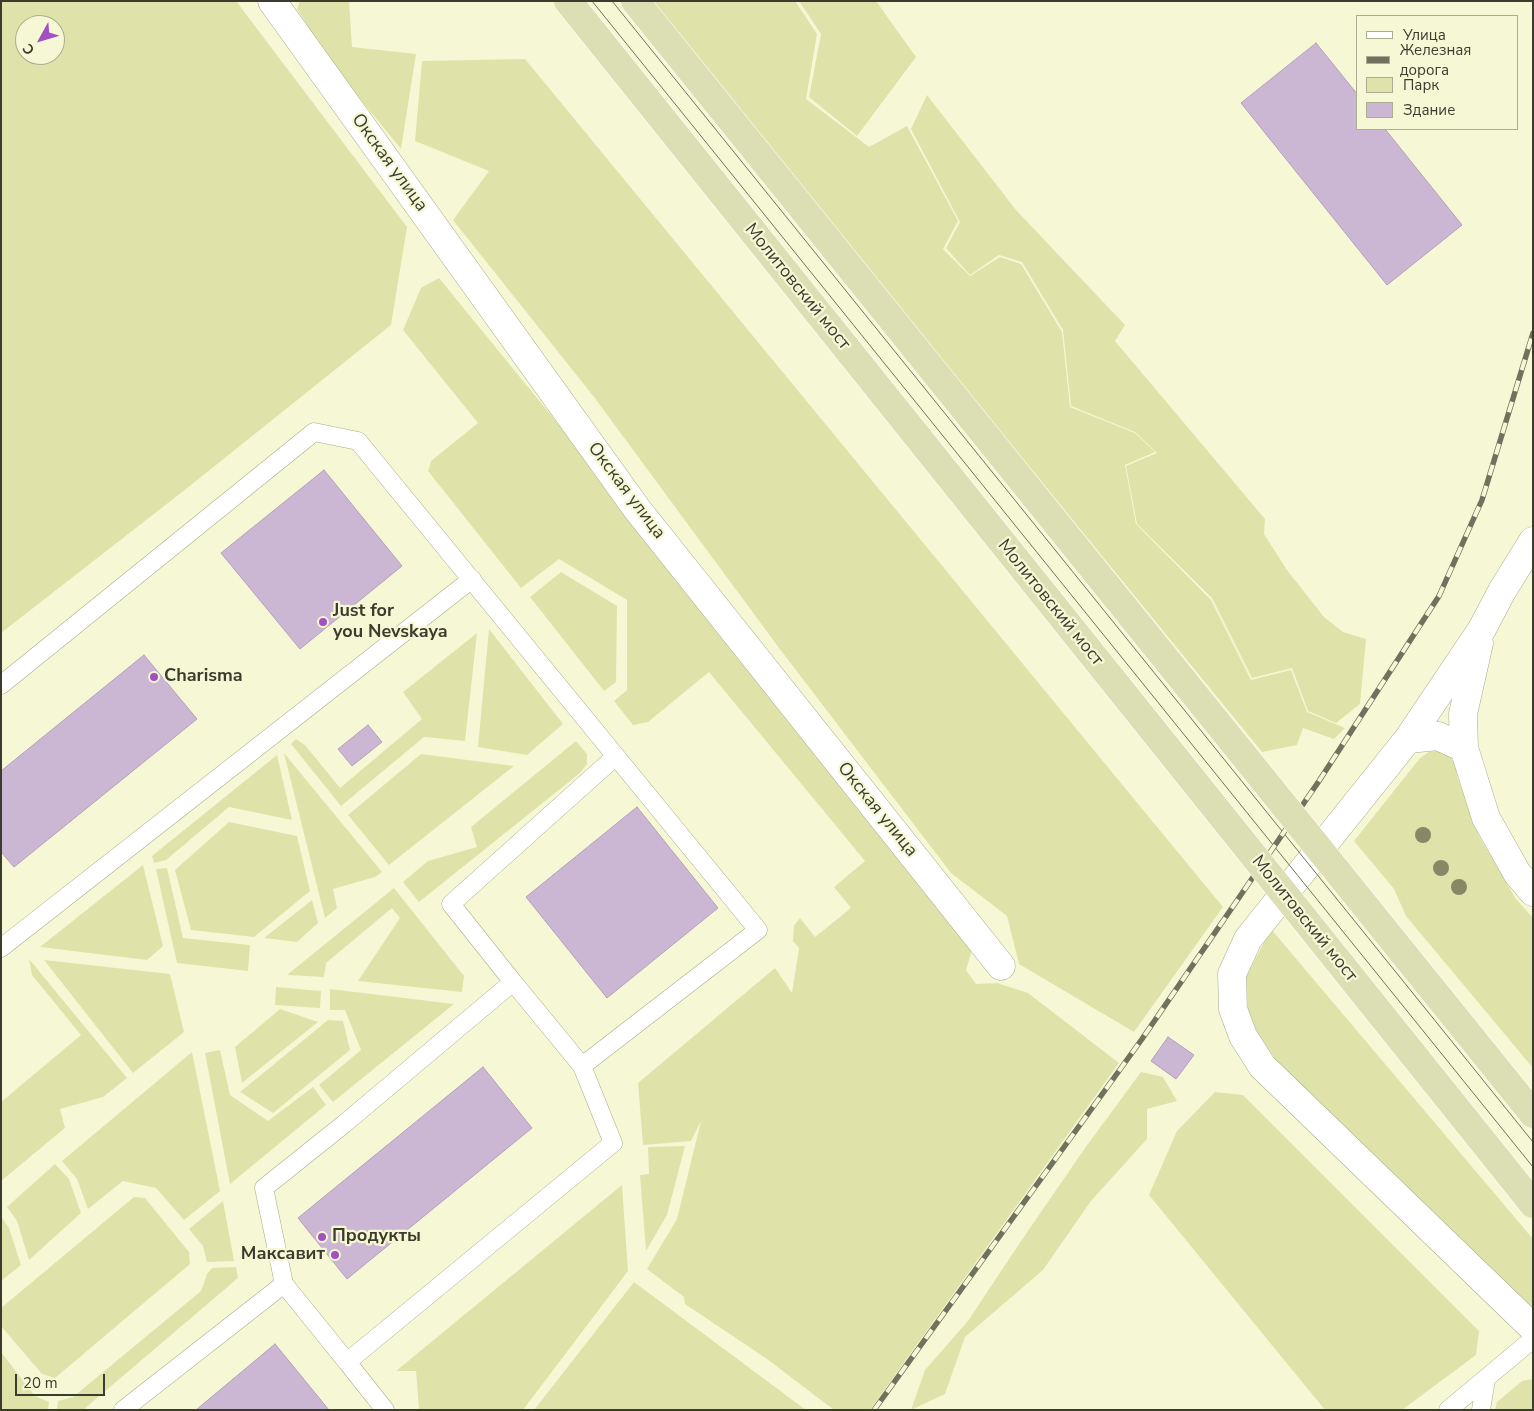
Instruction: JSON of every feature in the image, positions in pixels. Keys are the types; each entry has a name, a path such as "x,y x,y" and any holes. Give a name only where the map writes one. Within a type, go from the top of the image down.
{"main road":[{"name":"Молитовский мост","path":"568,1 1533,1204"},
{"path":"635,1 1533,1114"}],"street":[{"name":"Окская улица","path":"272,1 638,509 1001,966"},
{"path":"1533,541 1502,591 1482,629 1408,738 1248,939 1232,974 1233,1009 1242,1036 1262,1066 1533,1328"},
{"path":"1482,629 1463,714 1464,748 1486,818 1517,873 1533,892"},
{"path":"1408,738 1438,736 1464,748"}],"lane":[{"path":"1,685 314,432 358,441 758,930 582,1066"},
{"path":"1,948 472,579"},
{"path":"347,1362 613,1143 582,1066 452,904 616,756"},
{"path":"385,1410 284,1284 264,1188 344,1124 513,982"},
{"path":"123,1410 284,1284"},
{"path":"1448,1410 1533,1339"},
{"path":"1481,1410 1486,1379"}],"green space":[{"path":"1,1 236,1 407,227 391,325 186,489 1,633"},
{"path":"300,1 349,1 352,47 416,54 401,149 334,67 297,9"},
{"path":"649,1 795,1 817,34 806,99 869,147 907,126 958,221 943,249 970,276 1000,257 1021,264 1062,332 1070,407 1135,433 1155,452 1125,465 1136,524 1211,600 1251,680 1291,670 1307,712 1345,728 1334,739 1303,728 1297,745 1262,752"},
{"path":"799,1 876,1 916,57 857,136 809,97 821,34"},
{"path":"525,59 1223,907 1134,1032 1019,964 1007,916 951,873 779,648 594,397 453,220 489,171 415,141 422,61"},
{"path":"927,95 1016,210 1125,325 1115,341 1265,519 1264,534 1287,570 1324,617 1343,632 1366,639 1360,704 1336,723 1308,711 1292,668 1252,678 1212,598 1137,524 1126,466 1157,453 1135,432 1071,406 1063,330 1022,262 999,255 970,275 946,248 960,222 911,129"},
{"path":"439,278 648,534 972,950 966,970 976,984 997,983 1028,993 1119,1063 870,1410 834,1410 767,1359 685,1304 684,1297 647,1269 677,1219 701,1121 691,1141 643,1145 638,1083 775,968 792,993 799,948 793,941 794,926 800,918 815,937 851,908 834,887 865,861 709,672 648,722 633,725 614,701 627,690 627,600 559,559 521,588 428,471 431,461 478,423 403,330 421,288"},
{"path":"561,572 617,606 616,682 604,691 530,597"},
{"path":"489,629 563,724 527,755 478,747"},
{"path":"477,633 465,741 424,737 341,806 291,744 296,739 305,745 340,788 422,719 403,692"},
{"path":"576,741 587,754 587,764 580,773 419,902 403,882 428,861 477,847 471,827"},
{"path":"1439,750 1449,755 1455,764 1458,779 1480,838 1516,899 1533,918 1533,1068 1406,916 1394,889 1354,841 1420,758 1429,752"},
{"path":"284,753 382,872 375,877 333,889 337,908 325,918"},
{"path":"421,754 514,766 389,865 348,815"},
{"path":"277,755 292,820 229,807 166,860 154,863 152,856"},
{"path":"229,822 297,836 310,891 254,937 191,930 175,870"},
{"path":"143,865 163,946 147,960 40,947"},
{"path":"167,868 183,938 250,945 248,971 177,963 156,869"},
{"path":"394,888 464,976 462,992 358,981 400,918 392,908 326,963 324,977 287,975"},
{"path":"312,900 318,923 297,942 264,938"},
{"path":"1271,929 1533,1239 1533,1313 1276,1060 1257,1032 1248,1009 1246,977"},
{"path":"29,959 127,1078 103,1097 60,1109 65,1128 1,1181 1,1102 81,1035 32,975"},
{"path":"44,960 170,974 184,1032 133,1073"},
{"path":"276,987 321,991 320,1008 275,1005"},
{"path":"330,989 454,1004 333,1102 319,1085 361,1050 345,1010 330,1010"},
{"path":"280,1009 318,1022 242,1083 235,1047"},
{"path":"328,1020 343,1021 350,1050 273,1113 240,1092"},
{"path":"220,1050 230,1095 268,1121 313,1087 326,1105 230,1184 205,1053"},
{"path":"192,1052 220,1191 184,1220 156,1188 123,1181 88,1209 77,1179 62,1161"},
{"path":"1141,1072 1163,1077 1177,1101 1147,1109 1147,1139 1091,1201 1043,1270 965,1337 945,1394 911,1410 925,1370 968,1321 1085,1148"},
{"path":"1215,1092 1243,1095 1479,1331 1476,1355 1402,1410 1325,1410 1149,1195 1177,1131"},
{"path":"685,1146 667,1215 646,1251 640,1175 649,1174 648,1147"},
{"path":"55,1164 69,1179 81,1213 29,1260 17,1221 7,1207"},
{"path":"622,1185 628,1271 523,1410 419,1410 416,1371 396,1371"},
{"path":"134,1197 145,1198 189,1252 190,1264 55,1378 42,1374 1,1326 1,1308"},
{"path":"223,1201 234,1261 207,1262 203,1246 189,1229"},
{"path":"1,1216 9,1228 21,1265 1,1281"},
{"path":"236,1267 238,1278 83,1410 57,1410 58,1401 73,1397 201,1291 207,1274 212,1268"},
{"path":"634,1282 806,1410 534,1410"},
{"path":"1,1352 35,1396 49,1402 48,1410 1,1410"},
{"path":"1533,1379 1533,1410 1495,1410 1497,1402 1522,1381"}],"building":[{"path":"1316,43 1356,93 1356,130 1386,130 1462,225 1387,285 1241,103"},
{"path":"324,470 402,566 300,649 221,553"},
{"path":"144,655 197,719 14,867 1,852 1,771"},
{"path":"368,725 382,742 352,766 338,749"},
{"path":"637,807 718,908 607,998 526,897"},
{"path":"1168,1037 1194,1055 1176,1079 1151,1061"},
{"path":"483,1067 532,1128 347,1279 298,1218"},
{"path":"275,1344 329,1410 196,1410"}],"tram line":[{"path":"592,1 1533,1167"},
{"path":"612,1 1533,1142"}],"railway":[{"path":"874,1410 1142,1039 1319,781 1439,596 1482,500 1533,333"}],"place":[{"name":"Just for you Nevskaya","path":"323,622"},
{"name":"Charisma","path":"154,677"},
{"name":"Продукты","path":"322,1237"},
{"name":"Максавит","path":"335,1255"}]}
